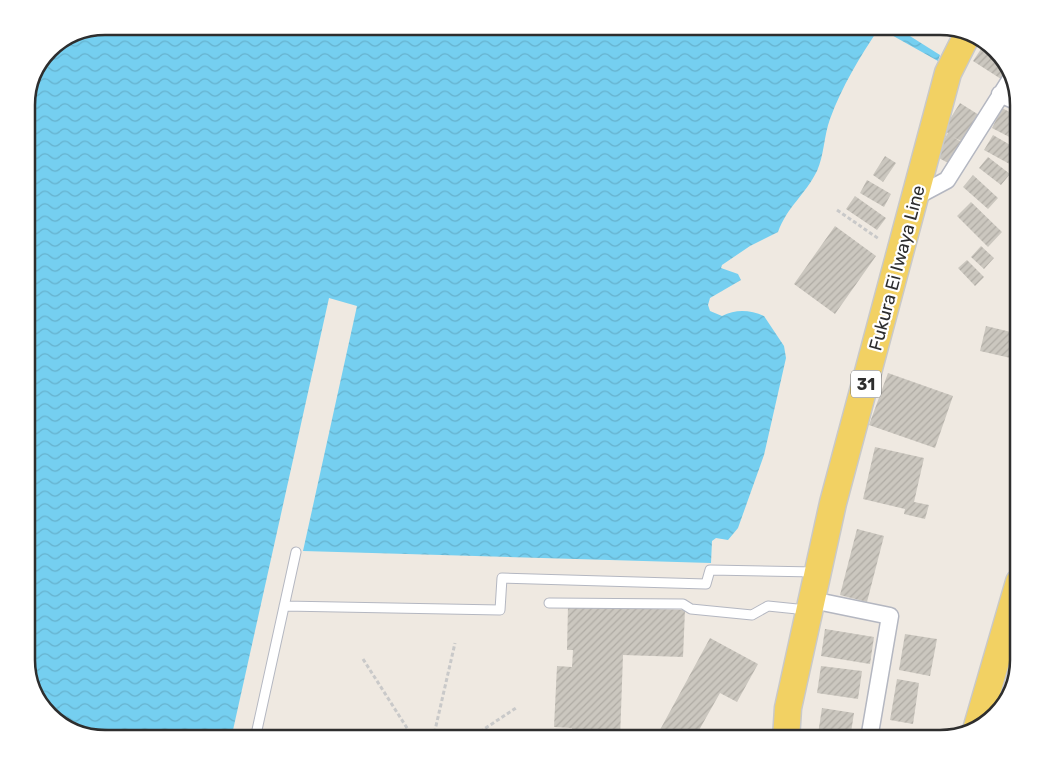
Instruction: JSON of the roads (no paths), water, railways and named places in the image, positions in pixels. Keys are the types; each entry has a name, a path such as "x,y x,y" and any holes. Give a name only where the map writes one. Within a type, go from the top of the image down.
{"main road":[{"name":"Fukura Ei Iwaya Line","path":"787,730 788,708 833,503 917,196 948,73 965,40"},
{"path":"979,718 1010,613"}],"street":[{"path":"917,196 947,180 1007,84"},
{"path":"1000,94 1010,98"},
{"path":"811,605 890,616 871,730"}],"lane":[{"path":"257,730 296,552"},
{"path":"284,606 500,610 502,578 706,584 710,570 818,572"},
{"path":"549,603 683,604 691,609 752,615 768,606 811,605"}],"water":[{"path":"104,35 875,35 840,95 828,125 817,171 807,187 786,215 778,232 750,246 722,265 721,268 738,274 741,280 710,298 708,305 710,311 722,316 732,312 743,311 754,312 764,316 784,346 786,358 764,455 738,528 728,540 716,538 712,541 711,563 303,551 357,306 329,298 233,730 104,730 82,726 62,716 49,703 42,691 35,665 35,100 40,78 55,55 78,40"},
{"path":"892,35 908,35 940,55 938,61"}]}
